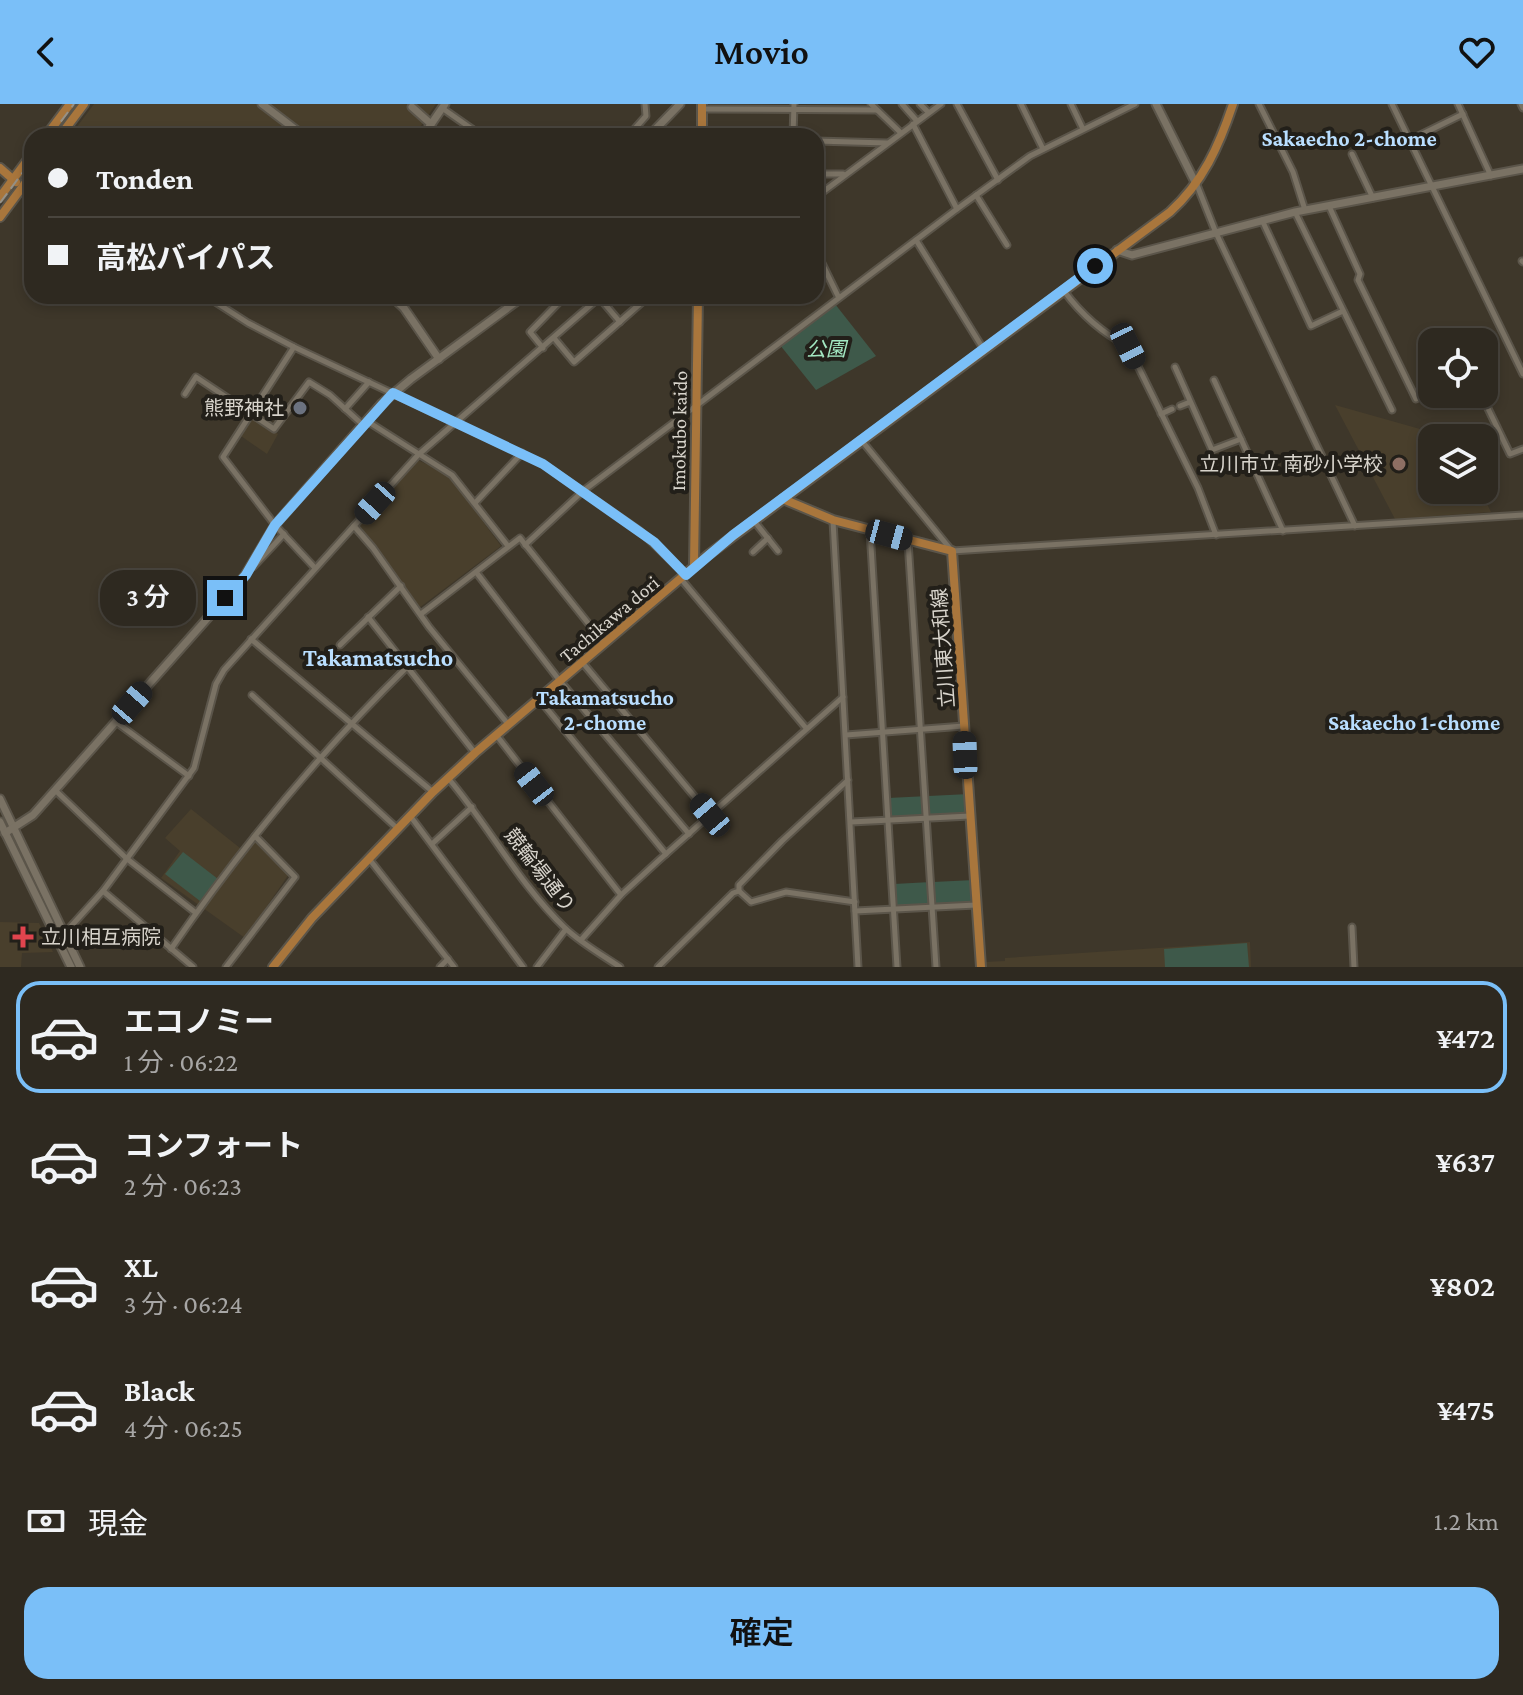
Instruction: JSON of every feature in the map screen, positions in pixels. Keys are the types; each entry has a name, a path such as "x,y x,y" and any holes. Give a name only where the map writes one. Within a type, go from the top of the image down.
{"main road":[{"path":"52,128 70,104"},
{"path":"66,128 84,104"},
{"name":"Tachikawa dori","path":"277,966 312,918 433,792 694,566 1170,212 1197,185 1215,151 1233,104"},
{"path":"702,106 702,128"},
{"path":"0,197 4,184 14,178 24,165"},
{"path":"0,168 14,178 20,190"},
{"path":"4,184 20,190"},
{"path":"0,217 24,185"},
{"name":"Imokubo kaido","path":"694,566 698,304"},
{"path":"783,499 833,520 952,551"},
{"name":"立川東大和線","path":"952,551 981,967"}],"street":[{"path":"262,104 294,128"},
{"path":"635,128 646,116 645,104"},
{"path":"657,128 680,104"},
{"path":"871,104 901,133"},
{"path":"902,104 915,123 957,209"},
{"path":"920,104 928,112"},
{"path":"824,191 941,104"},
{"path":"957,104 998,180"},
{"path":"1021,104 1043,149"},
{"path":"1071,104 1083,129"},
{"path":"525,545 583,491 976,195 1043,149 1135,104"},
{"path":"1156,104 1197,185 1216,233 1355,526"},
{"path":"1259,104 1293,172 1305,210"},
{"path":"1392,104 1523,374"},
{"path":"1458,104 1491,176"},
{"path":"428,128 444,106 472,128"},
{"path":"702,106 877,110"},
{"path":"412,107 431,124"},
{"path":"793,128 794,107"},
{"path":"1410,140 1463,114"},
{"path":"824,141 887,143"},
{"path":"1352,154 1373,198"},
{"path":"1117,250 1132,255 1295,212 1523,169"},
{"path":"824,174 846,174"},
{"path":"976,195 1007,245"},
{"path":"1329,206 1360,274 1358,280 1416,399"},
{"path":"1295,212 1392,410"},
{"path":"1262,220 1311,326 1343,311"},
{"path":"916,240 984,350"},
{"path":"824,267 838,296"},
{"path":"1063,290 1092,321 1112,338 1128,346 1198,488 1216,535"},
{"path":"218,304 294,347 543,464 654,542 806,728"},
{"path":"400,304 439,359"},
{"path":"244,577 275,525 393,393 513,304"},
{"path":"543,348 530,332 557,304"},
{"path":"64,934 103,891 189,776 194,768 216,684 251,639 418,455 591,304"},
{"path":"605,304 620,322"},
{"path":"554,338 574,362 640,304"},
{"path":"294,347 223,457 275,525 315,568"},
{"path":"1175,367 1212,450 1241,439"},
{"path":"185,394 196,377 274,429 309,382 365,423 452,475 508,546"},
{"path":"1214,380 1283,531"},
{"path":"345,409 369,382"},
{"path":"1180,406 1190,402"},
{"path":"1488,408 1510,454 1523,449"},
{"path":"1161,414 1172,409"},
{"path":"862,441 952,551 1523,515"},
{"path":"475,503 522,453"},
{"path":"833,520 858,967"},
{"path":"753,521 778,551"},
{"path":"354,526 509,725"},
{"path":"870,530 897,967"},
{"path":"5,833 28,820 284,534"},
{"path":"421,614 520,538 605,644"},
{"path":"753,552 768,538"},
{"path":"908,540 936,967"},
{"path":"476,572 560,681 689,834"},
{"path":"340,645 401,586"},
{"path":"368,617 475,753"},
{"path":"251,639 433,792"},
{"path":"582,662 710,815"},
{"path":"171,949 255,836 320,757 407,667"},
{"path":"252,695 399,830"},
{"path":"581,940 621,895 844,697"},
{"path":"539,699 666,854"},
{"path":"116,722 189,776"},
{"path":"846,735 964,726"},
{"path":"496,735 621,895"},
{"name":"競輪場通り","path":"448,778 517,871 566,929 620,967"},
{"path":"849,779 766,857 739,885 739,891 751,902 786,892 855,902"},
{"path":"55,790 126,858 196,913"},
{"path":"0,799 80,967"},
{"path":"431,844 472,807"},
{"path":"851,825 971,815"},
{"path":"411,817 523,967"},
{"path":"0,822 71,967"},
{"path":"226,967 295,877 255,836"},
{"path":"370,860 454,967"},
{"path":"103,891 193,967"},
{"path":"658,967 733,893 739,891"},
{"path":"855,911 976,905"},
{"path":"1352,927 1354,967"},
{"path":"537,967 566,929"},
{"path":"440,967 448,959"}],"shaded area":[{"path":"94,104 436,104 420,128 76,128"},
{"name":"立川市立 南砂小学校","path":"1335,405 1418,428 1418,504 1487,504 1491,512 1395,519"},
{"path":"253,418 278,434 267,454 241,436"},
{"path":"415,459 447,473 501,546 419,608 381,554 358,528"},
{"path":"191,809 245,852 255,841 289,874 245,938 161,878 180,851 165,838"},
{"name":"立川相互病院","path":"0,922 39,923 53,952 22,953 21,967 0,967"},
{"path":"1250,942 1251,967 984,967 984,962 1005,961 1005,958"}],"green space":[{"name":"公園","path":"835,304 876,356 816,390 780,345"},
{"path":"969,794 971,815 889,820 888,798"},
{"path":"183,852 218,879 200,901 165,874"},
{"path":"974,880 976,904 934,905 933,882"},
{"path":"931,882 933,905 895,908 894,884"},
{"path":"1247,943 1249,967 1165,967 1164,949"}],"railway":[{"path":"56,128 74,104"},
{"path":"0,203 24,171"}],"place":[{"name":"熊野神社","path":"300,408"},
{"name":"立川市立 南砂小学校","path":"1399,464"},
{"name":"立川相互病院","path":"23,937"}],"district":[{"name":"Sakaecho 2-chome","path":"1349,138"},
{"name":"Takamatsucho","path":"378,657"},
{"name":"Takamatsucho 2-chome","path":"605,710"},
{"name":"Sakaecho 1-chome","path":"1414,722"}],"route":[{"path":"225,598 246,575 275,525 393,393 543,464 640,531 686,575 733,535 1095,266"}]}
